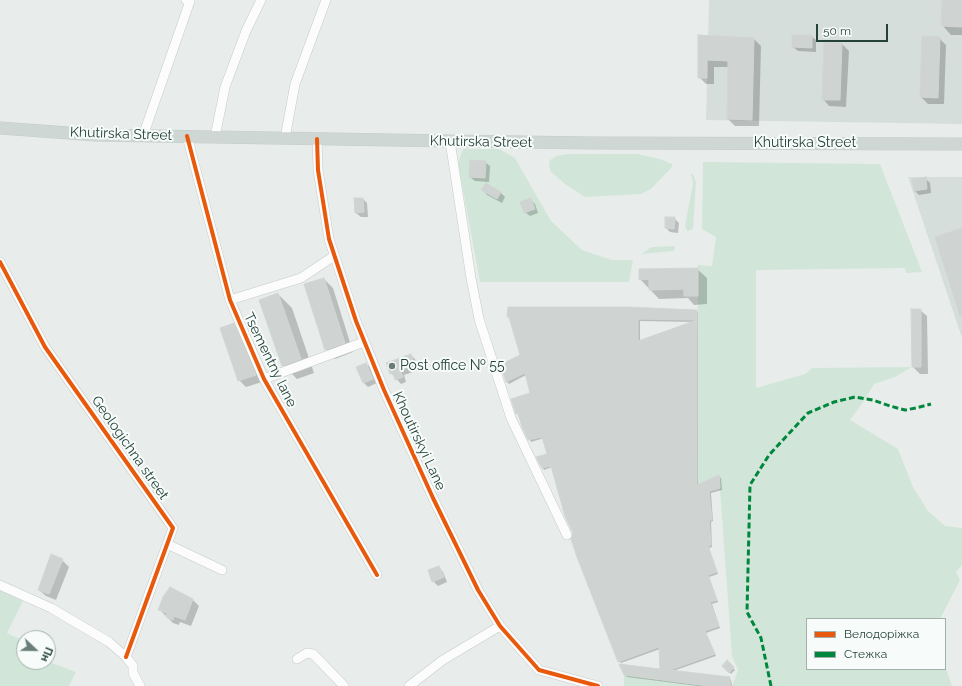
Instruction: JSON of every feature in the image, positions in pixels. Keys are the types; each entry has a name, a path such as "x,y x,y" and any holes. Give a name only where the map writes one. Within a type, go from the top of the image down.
{"main road":[{"name":"Khutirska Street","path":"0,128 96,135 317,139 593,143 962,144"}],"street":[{"path":"143,136 190,1 186,0"},
{"path":"215,137 225,87 246,31 260,0"},
{"path":"285,138 295,84 326,0"},
{"name":"Tsementny lane","path":"187,136 230,300 264,379 377,575"},
{"name":"Khoutirskyi Lane","path":"317,139 318,170 329,239 356,321 384,390 433,498 478,590 500,626 539,670 598,686"},
{"path":"450,141 479,319 512,418 567,535"},
{"path":"230,300 301,278 334,256"},
{"name":"Geologichna street","path":"0,262 45,347 173,528 126,657"},
{"path":"264,379 364,342"},
{"path":"167,544 222,570"},
{"path":"0,585 51,608 109,642 126,657 133,666 133,672 140,686"},
{"path":"410,686 443,660 500,626"},
{"path":"297,660 307,653 313,654 344,686"}],"shaded area":[{"path":"709,0 962,0 962,124 706,120"},
{"path":"908,177 962,177 962,338"}],"green space":[{"path":"463,149 499,149 515,158 551,221 582,250 612,260 633,260 629,282 480,282 458,163"},
{"path":"566,154 637,154 660,159 672,164 672,167 651,189 641,194 585,197 565,184 551,172 549,166 550,160 557,156"},
{"path":"703,162 880,164 922,272 906,273 905,268 756,270 756,388 805,374 812,368 912,367 895,377 874,384 850,420 898,449 913,487 928,511 945,526 962,528 962,565 956,572 960,580 941,618 806,618 806,670 946,669 952,686 732,686 738,670 732,656 719,476 697,485 698,265 712,266 716,237 702,229"},
{"path":"691,174 693,174 696,182 693,229 687,231 685,226 693,183"},
{"path":"675,246 674,251 641,254 652,247"},
{"path":"0,590 23,601 7,633 16,637 16,670 56,670 56,665 76,672 69,686 0,686"},
{"path":"624,675 708,686 624,686"}],"building":[{"path":"942,0 962,0 962,27 941,26"},
{"path":"698,35 754,38 752,120 727,119 728,61 707,60 707,78 698,78"},
{"path":"792,35 812,35 812,48 792,47"},
{"path":"922,36 940,37 938,98 920,97"},
{"path":"824,42 842,43 840,100 822,100"},
{"path":"470,160 486,161 485,178 469,177"},
{"path":"926,177 927,189 914,191 912,179"},
{"path":"486,183 501,192 497,199 481,190"},
{"path":"354,198 363,198 364,212 355,213"},
{"path":"531,198 535,209 524,213 520,202"},
{"path":"665,217 675,217 674,229 665,228"},
{"path":"962,228 962,316 960,316 935,237"},
{"path":"698,268 698,296 684,296 684,289 649,290 649,279 639,280 639,269"},
{"path":"324,278 345,343 325,350 304,284"},
{"path":"278,293 301,359 282,366 259,300"},
{"path":"508,307 627,307 697,310 697,320 697,485 719,475 720,488 709,491 712,520 709,520 711,545 708,546 717,572 708,575 717,600 710,602 719,626 705,631 715,654 670,670 730,677 730,686 708,686 624,675 619,664 660,669 659,647 618,662 577,557 571,539 573,533 565,516 551,466 542,468 536,457 547,454 542,437 528,440 511,399 530,393 525,373 506,382 500,365 520,355 509,317 507,317","holes":["638,319 697,320 638,341"]},
{"path":"911,309 921,309 921,367 912,367"},
{"path":"234,323 256,375 238,381 220,328"},
{"path":"411,354 415,365 400,370 403,377 395,380 393,373 390,374 386,363"},
{"path":"366,363 373,379 363,383 356,367"},
{"path":"51,554 63,559 49,594 38,590"},
{"path":"439,566 444,577 432,582 428,570"},
{"path":"170,587 193,599 185,620 174,616 173,620 166,617 167,613 158,610 163,597"},
{"path":"727,660 734,667 729,673 722,666"}],"marked path":[{"path":"771,686 761,638 747,612 750,485 769,455 808,413 834,402 855,397 873,400 905,410 931,404"}],"cycle path":[{"path":"187,136 230,300 264,379 377,575"},
{"path":"317,139 318,170 329,239 356,321 384,390 433,498 478,590 500,626 539,670 598,686"},
{"path":"0,262 45,347 173,528 126,657"}],"place":[{"name":"Post office № 55","path":"392,366"}]}
